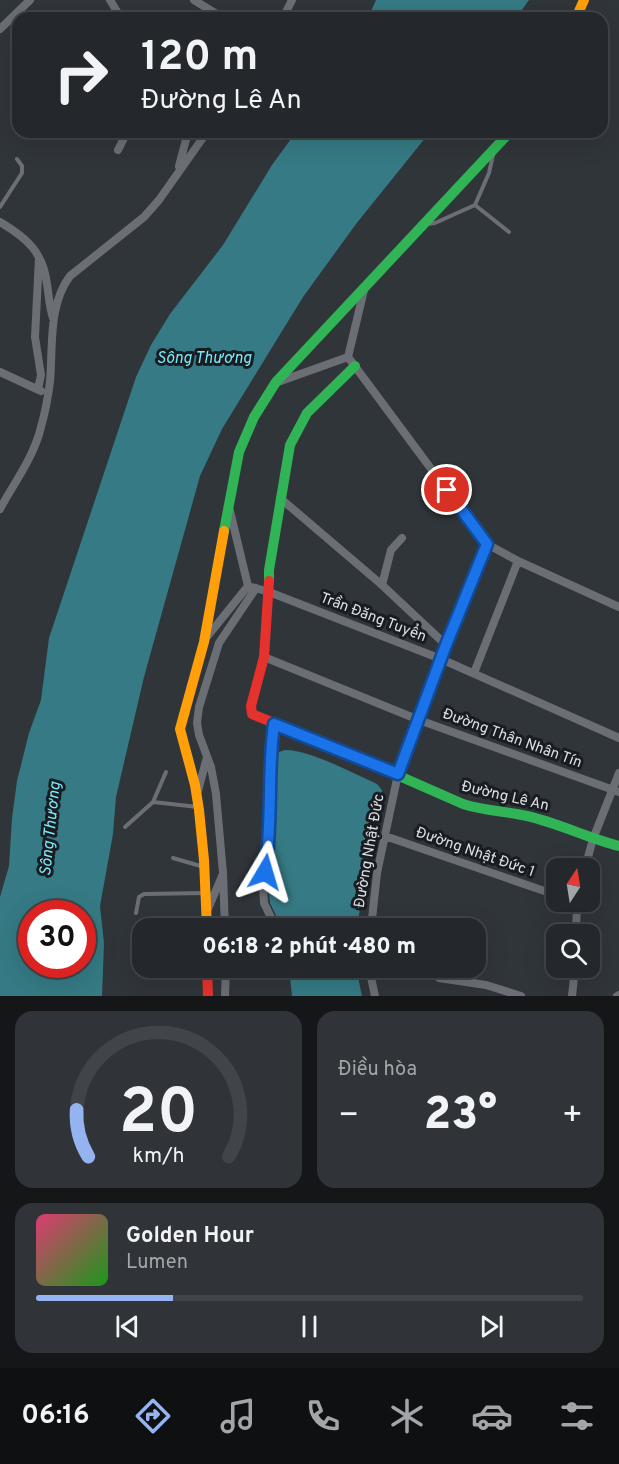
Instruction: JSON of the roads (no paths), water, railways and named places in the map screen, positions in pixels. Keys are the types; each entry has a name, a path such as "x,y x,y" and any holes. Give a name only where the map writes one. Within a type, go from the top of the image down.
{"street":[{"path":"18,12 30,0"},
{"path":"195,0 214,12"},
{"path":"1,28 12,17"},
{"path":"118,150 124,138"},
{"path":"177,174 186,138"},
{"path":"0,509 36,444 41,428 48,394 54,322 59,294 70,276 144,217 159,200 203,138"},
{"path":"206,918 199,807 180,729 204,642 239,452 254,417 276,382 505,138"},
{"path":"0,222 24,237 39,258 47,283 54,322"},
{"path":"38,389 41,375 35,337 39,258"},
{"path":"348,357 364,290"},
{"path":"348,357 487,544 518,561 619,607"},
{"path":"276,382 348,357"},
{"path":"264,657 269,570 290,445 300,423 326,392 355,366"},
{"path":"0,372 48,394"},
{"path":"280,498 382,585 446,645"},
{"path":"225,918 216,794 197,723 199,707 219,643 252,587 229,505"},
{"path":"382,585 391,550 402,538"},
{"name":"Đường Nhật Đức","path":"372,918 377,873 398,774 487,544"},
{"path":"474,673 518,561"},
{"path":"204,642 252,587"},
{"name":"Trần Đăng Tuyển","path":"252,587 441,659 619,738"},
{"name":"Đường Lê An","path":"264,657 251,710 254,717 398,774 478,809 533,817 619,846"},
{"name":"Đường Thân Nhân Tín","path":"264,657 418,720 616,791"},
{"path":"271,918 264,903 263,884 271,813 270,758 274,724"},
{"path":"197,793 207,756"},
{"path":"588,858 593,839 616,791 619,773"},
{"name":"Đường Nhật Đức 1","path":"385,836 546,892"},
{"path":"206,913 223,873"},
{"path":"207,978 208,996"},
{"path":"371,978 375,996"},
{"path":"438,978 486,985 520,996"},
{"path":"572,996 574,978"},
{"path":"220,996 226,981"},
{"path":"225,996 226,981"}],"lane":[{"path":"424,224 435,223 475,205 489,173 494,151"},
{"path":"0,207 21,173 22,166 17,159"},
{"path":"475,205 509,232"},
{"path":"125,827 153,802 166,772"},
{"path":"153,802 199,807"},
{"path":"173,858 204,867"},
{"path":"136,913 139,897 144,894 206,892"}],"water":[{"path":"376,0 529,0 520,12 371,12"},
{"name":"Sông Thương","path":"292,138 425,138 356,224 303,297 222,429 200,476 144,677 116,797 113,834 100,906 104,943 102,996 0,996 0,897 9,866 17,781 29,733 41,700 49,638 136,377 151,345 170,314 223,245 272,165"},
{"path":"285,750 306,753 377,784 382,790 381,808 365,875 359,918 277,918 270,903 268,883 275,812 273,774 275,757 279,752"},
{"path":"290,978 358,978 362,996 292,996"}]}
